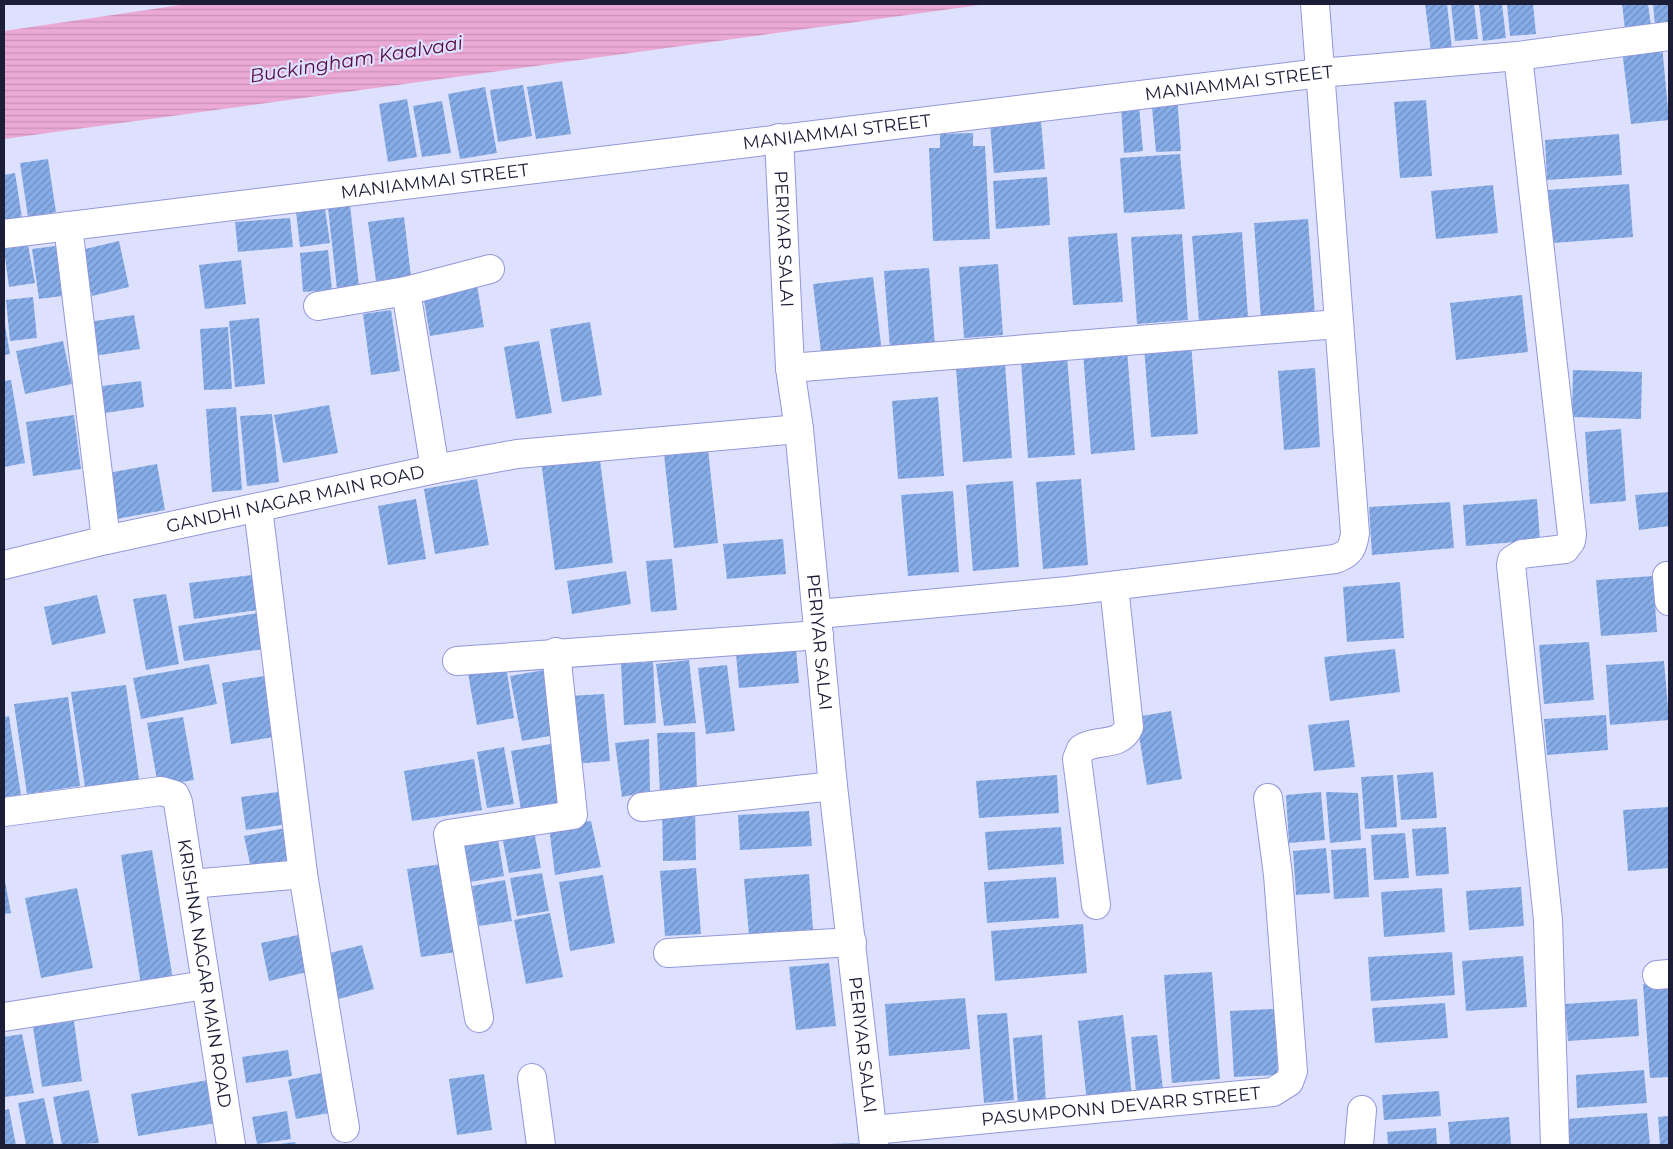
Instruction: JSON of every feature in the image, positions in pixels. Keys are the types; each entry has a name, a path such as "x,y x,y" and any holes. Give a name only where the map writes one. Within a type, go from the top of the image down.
{"street":[{"path":"457,661 818,625 1335,559 1346,555 1353,547 1355,533 1315,4"},
{"name":"MANIAMMAI STREET","path":"4,234 1320,73 1518,56 1669,36"},
{"path":"1518,56 1572,534 1571,541 1565,549 1522,554 1512,560 1511,565 1548,920 1555,1145"},
{"name":"PERIYAR SALAI","path":"779,138 790,368 799,429 833,786 874,1138"},
{"path":"68,226 106,540"},
{"path":"318,306 406,290 490,269"},
{"path":"406,290 435,469"},
{"path":"790,368 1338,324"},
{"name":"GANDHI NAGAR MAIN ROAD","path":"4,565 106,540 435,469 517,454 799,429"},
{"path":"258,508 303,874 345,1128"},
{"path":"1096,905 1077,759 1080,749 1088,744 1114,742 1126,735 1129,727 1114,586"},
{"path":"479,1018 448,834 573,815 556,652"},
{"path":"642,807 833,786"},
{"name":"KRISHNA NAGAR MAIN ROAD","path":"4,812 160,791 174,794 178,802 231,1145"},
{"name":"PASUMPONN DEVARR STREET","path":"874,1138 1273,1092 1289,1082 1293,1071 1278,875 1268,798"},
{"path":"191,884 303,874"},
{"path":"668,953 852,942"},
{"path":"4,1017 205,985"},
{"path":"532,1078 541,1145"},
{"path":"1359,1145 1362,1110"}],"water":[{"name":"Buckingham Kaalvaai","path":"187,4 987,4 4,139 4,31"}],"building":[{"path":"1425,4 1447,4 1452,49 1431,51"},
{"path":"1451,4 1474,4 1478,39 1455,41"},
{"path":"1479,4 1502,4 1506,38 1483,41"},
{"path":"1507,4 1533,4 1536,34 1510,36"},
{"path":"1622,4 1648,4 1651,26 1625,29"},
{"path":"1653,4 1669,4 1669,24 1655,26"},
{"path":"1662,45 1669,120 1631,124 1622,50"},
{"path":"562,81 571,134 536,139 527,87"},
{"path":"523,85 532,136 498,142 490,90"},
{"path":"485,87 497,153 460,159 448,94"},
{"path":"1177,95 1181,151 1156,152 1151,96"},
{"path":"407,99 417,157 388,162 379,104"},
{"path":"1426,100 1432,176 1400,178 1394,102"},
{"path":"442,101 451,153 422,157 413,106"},
{"path":"1139,106 1143,151 1124,153 1121,107"},
{"path":"1041,121 1045,169 994,173 990,124"},
{"path":"973,133 973,146 985,146 990,239 933,241 929,148 940,148 940,134"},
{"path":"1619,134 1622,175 1547,180 1545,140"},
{"path":"1180,154 1185,209 1124,213 1120,158"},
{"path":"48,159 56,212 28,217 20,163"},
{"path":"15,173 22,218 4,221 4,175"},
{"path":"1047,177 1050,225 996,229 993,181"},
{"path":"1629,184 1633,237 1553,243 1548,190"},
{"path":"1493,185 1498,233 1436,239 1431,191"},
{"path":"350,205 359,286 337,289 328,208"},
{"path":"325,209 330,243 300,247 296,212"},
{"path":"404,217 411,277 376,281 368,222"},
{"path":"290,218 293,247 238,252 235,222"},
{"path":"1308,219 1315,315 1261,319 1254,223"},
{"path":"1242,232 1248,317 1199,321 1192,236"},
{"path":"1117,233 1123,302 1073,305 1068,237"},
{"path":"1182,234 1188,320 1137,324 1131,237"},
{"path":"119,241 129,287 92,296 81,250"},
{"path":"28,245 35,283 9,287 4,249"},
{"path":"63,245 70,295 39,299 32,249"},
{"path":"328,250 332,290 303,292 300,253"},
{"path":"241,260 246,304 205,309 199,265"},
{"path":"998,264 1003,335 964,338 959,267"},
{"path":"929,268 935,346 890,349 884,271"},
{"path":"873,277 882,353 822,360 813,284"},
{"path":"477,285 484,327 430,336 423,294"},
{"path":"1522,295 1528,352 1456,360 1450,303"},
{"path":"33,297 37,338 10,341 6,300"},
{"path":"391,310 400,371 371,375 363,314"},
{"path":"134,315 140,349 94,356 89,322"},
{"path":"259,318 265,384 235,387 229,321"},
{"path":"4,319 10,354 4,355"},
{"path":"590,322 602,395 562,402 550,329"},
{"path":"228,327 232,389 204,390 200,329"},
{"path":"63,341 72,384 25,394 16,351"},
{"path":"539,341 552,413 516,419 504,347"},
{"path":"1191,343 1198,434 1151,437 1144,347"},
{"path":"1127,350 1135,450 1091,454 1083,353"},
{"path":"1067,357 1075,455 1028,458 1021,361"},
{"path":"1005,364 1012,458 963,462 956,368"},
{"path":"1315,368 1320,447 1284,450 1278,371"},
{"path":"1573,370 1642,372 1641,419 1572,417"},
{"path":"11,380 25,463 4,467 4,381"},
{"path":"141,381 144,407 99,414 94,387"},
{"path":"938,397 944,476 898,479 892,401"},
{"path":"329,405 338,453 283,463 274,415"},
{"path":"236,407 242,490 212,492 206,409"},
{"path":"272,414 279,482 247,486 240,416"},
{"path":"74,415 81,469 33,476 26,422"},
{"path":"1621,429 1626,501 1590,504 1585,432"},
{"path":"708,449 718,543 674,548 664,454"},
{"path":"599,452 613,563 555,570 541,460"},
{"path":"157,464 165,510 117,519 108,473"},
{"path":"477,479 489,545 435,554 424,489"},
{"path":"1081,479 1088,565 1043,569 1036,482"},
{"path":"1013,481 1019,567 973,571 966,485"},
{"path":"953,491 959,572 908,576 901,495"},
{"path":"1669,492 1669,526 1639,530 1635,495"},
{"path":"416,499 426,559 388,565 378,506"},
{"path":"1537,499 1540,540 1466,546 1463,505"},
{"path":"1450,502 1454,548 1372,555 1369,507"},
{"path":"783,539 786,574 727,579 723,544"},
{"path":"672,559 677,610 651,612 646,561"},
{"path":"626,571 631,604 572,614 567,581"},
{"path":"259,574 264,609 194,619 189,583"},
{"path":"1653,576 1657,632 1601,636 1596,580"},
{"path":"1400,582 1404,638 1347,642 1343,587"},
{"path":"166,594 179,664 146,670 133,599"},
{"path":"97,595 106,633 52,645 44,607"},
{"path":"264,612 270,648 184,661 178,626"},
{"path":"1589,642 1594,700 1544,704 1539,645"},
{"path":"796,649 799,683 739,688 736,654"},
{"path":"1395,649 1400,692 1330,701 1324,657"},
{"path":"689,660 696,723 664,726 656,664"},
{"path":"1664,661 1669,720 1610,725 1606,665"},
{"path":"653,662 656,723 624,725 621,664"},
{"path":"209,664 217,704 141,719 133,678"},
{"path":"727,665 735,731 706,734 698,668"},
{"path":"506,666 514,718 477,725 468,673"},
{"path":"544,670 555,735 522,741 510,676"},
{"path":"270,675 280,736 231,744 222,683"},
{"path":"126,685 140,786 86,794 71,692"},
{"path":"604,694 610,761 574,764 569,696"},
{"path":"68,697 80,786 27,794 14,704"},
{"path":"1171,711 1182,779 1147,785 1136,717"},
{"path":"1606,715 1608,750 1547,755 1544,719"},
{"path":"9,716 21,795 4,797 4,717"},
{"path":"183,717 194,780 158,786 147,723"},
{"path":"1349,720 1355,767 1314,771 1308,725"},
{"path":"695,732 697,791 660,793 657,733"},
{"path":"649,739 650,791 622,797 615,743"},
{"path":"556,743 566,802 521,810 511,751"},
{"path":"504,747 514,804 487,808 477,752"},
{"path":"474,759 482,810 412,821 404,771"},
{"path":"1433,772 1437,818 1401,820 1397,775"},
{"path":"1057,775 1059,813 979,818 976,781"},
{"path":"1393,775 1397,827 1365,829 1361,777"},
{"path":"285,791 289,824 246,830 241,797"},
{"path":"1321,792 1325,840 1289,843 1286,795"},
{"path":"1326,792 1358,793 1361,840 1330,843"},
{"path":"695,807 696,860 663,861 662,808"},
{"path":"1668,807 1669,868 1628,871 1623,810"},
{"path":"809,811 812,846 740,850 738,815"},
{"path":"591,821 601,867 555,875 549,827"},
{"path":"1061,827 1064,864 988,870 985,832"},
{"path":"1446,827 1449,874 1416,876 1412,829"},
{"path":"286,828 293,860 251,868 244,836"},
{"path":"534,831 541,868 509,873 502,836"},
{"path":"1405,833 1409,878 1374,880 1371,835"},
{"path":"498,839 504,876 470,882 464,844"},
{"path":"1326,848 1330,893 1296,895 1293,851"},
{"path":"1366,848 1369,897 1334,899 1331,850"},
{"path":"152,850 173,980 141,985 121,855"},
{"path":"449,863 463,951 421,957 407,869"},
{"path":"696,868 701,934 665,936 660,871"},
{"path":"542,873 549,911 517,916 510,878"},
{"path":"809,874 813,930 749,935 744,879"},
{"path":"603,875 615,943 570,951 559,882"},
{"path":"4,876 11,913 4,914"},
{"path":"1056,877 1059,918 987,923 984,882"},
{"path":"505,880 512,921 479,926 472,886"},
{"path":"1521,887 1524,926 1469,930 1466,891"},
{"path":"77,888 93,968 41,978 25,898"},
{"path":"1442,888 1445,932 1384,937 1381,892"},
{"path":"550,913 563,977 526,984 514,920"},
{"path":"1083,924 1087,973 995,981 991,931"},
{"path":"298,935 307,972 269,981 261,943"},
{"path":"362,945 374,989 339,999 326,954"},
{"path":"1452,952 1455,995 1371,1001 1368,957"},
{"path":"1523,956 1527,1007 1466,1011 1462,961"},
{"path":"829,963 836,1026 796,1030 789,967"},
{"path":"1212,972 1220,1079 1172,1083 1164,975"},
{"path":"1669,983 1669,1077 1650,1078 1643,984"},
{"path":"965,998 970,1049 889,1056 885,1004"},
{"path":"1637,999 1639,1036 1568,1041 1565,1004"},
{"path":"1445,1003 1448,1038 1375,1043 1372,1008"},
{"path":"1274,1009 1278,1075 1234,1077 1230,1011"},
{"path":"1007,1013 1014,1100 984,1103 977,1015"},
{"path":"1123,1015 1132,1096 1087,1102 1078,1021"},
{"path":"74,1021 82,1081 42,1087 33,1027"},
{"path":"22,1034 34,1093 4,1097 4,1037"},
{"path":"1042,1035 1046,1104 1018,1105 1013,1038"},
{"path":"1157,1035 1163,1090 1136,1092 1131,1037"},
{"path":"288,1050 292,1076 246,1083 242,1057"},
{"path":"1644,1070 1647,1103 1577,1108 1576,1075"},
{"path":"321,1073 329,1113 296,1119 288,1080"},
{"path":"484,1074 492,1130 457,1135 449,1079"},
{"path":"208,1080 216,1123 138,1136 131,1094"},
{"path":"89,1090 99,1143 62,1145 53,1097"},
{"path":"1439,1091 1441,1116 1384,1120 1382,1095"},
{"path":"44,1098 54,1145 26,1145 18,1103"},
{"path":"9,1109 16,1145 4,1145 4,1110"},
{"path":"287,1111 291,1139 257,1144 252,1117"},
{"path":"1647,1113 1650,1145 1569,1145 1567,1119"},
{"path":"1669,1116 1669,1145 1660,1145 1658,1117"},
{"path":"1509,1117 1511,1145 1450,1145 1448,1122"},
{"path":"1436,1128 1437,1145 1388,1145 1387,1132"},
{"path":"295,1142 296,1145 280,1145 280,1144"},
{"path":"858,1143 858,1145 827,1145 827,1144"}]}
